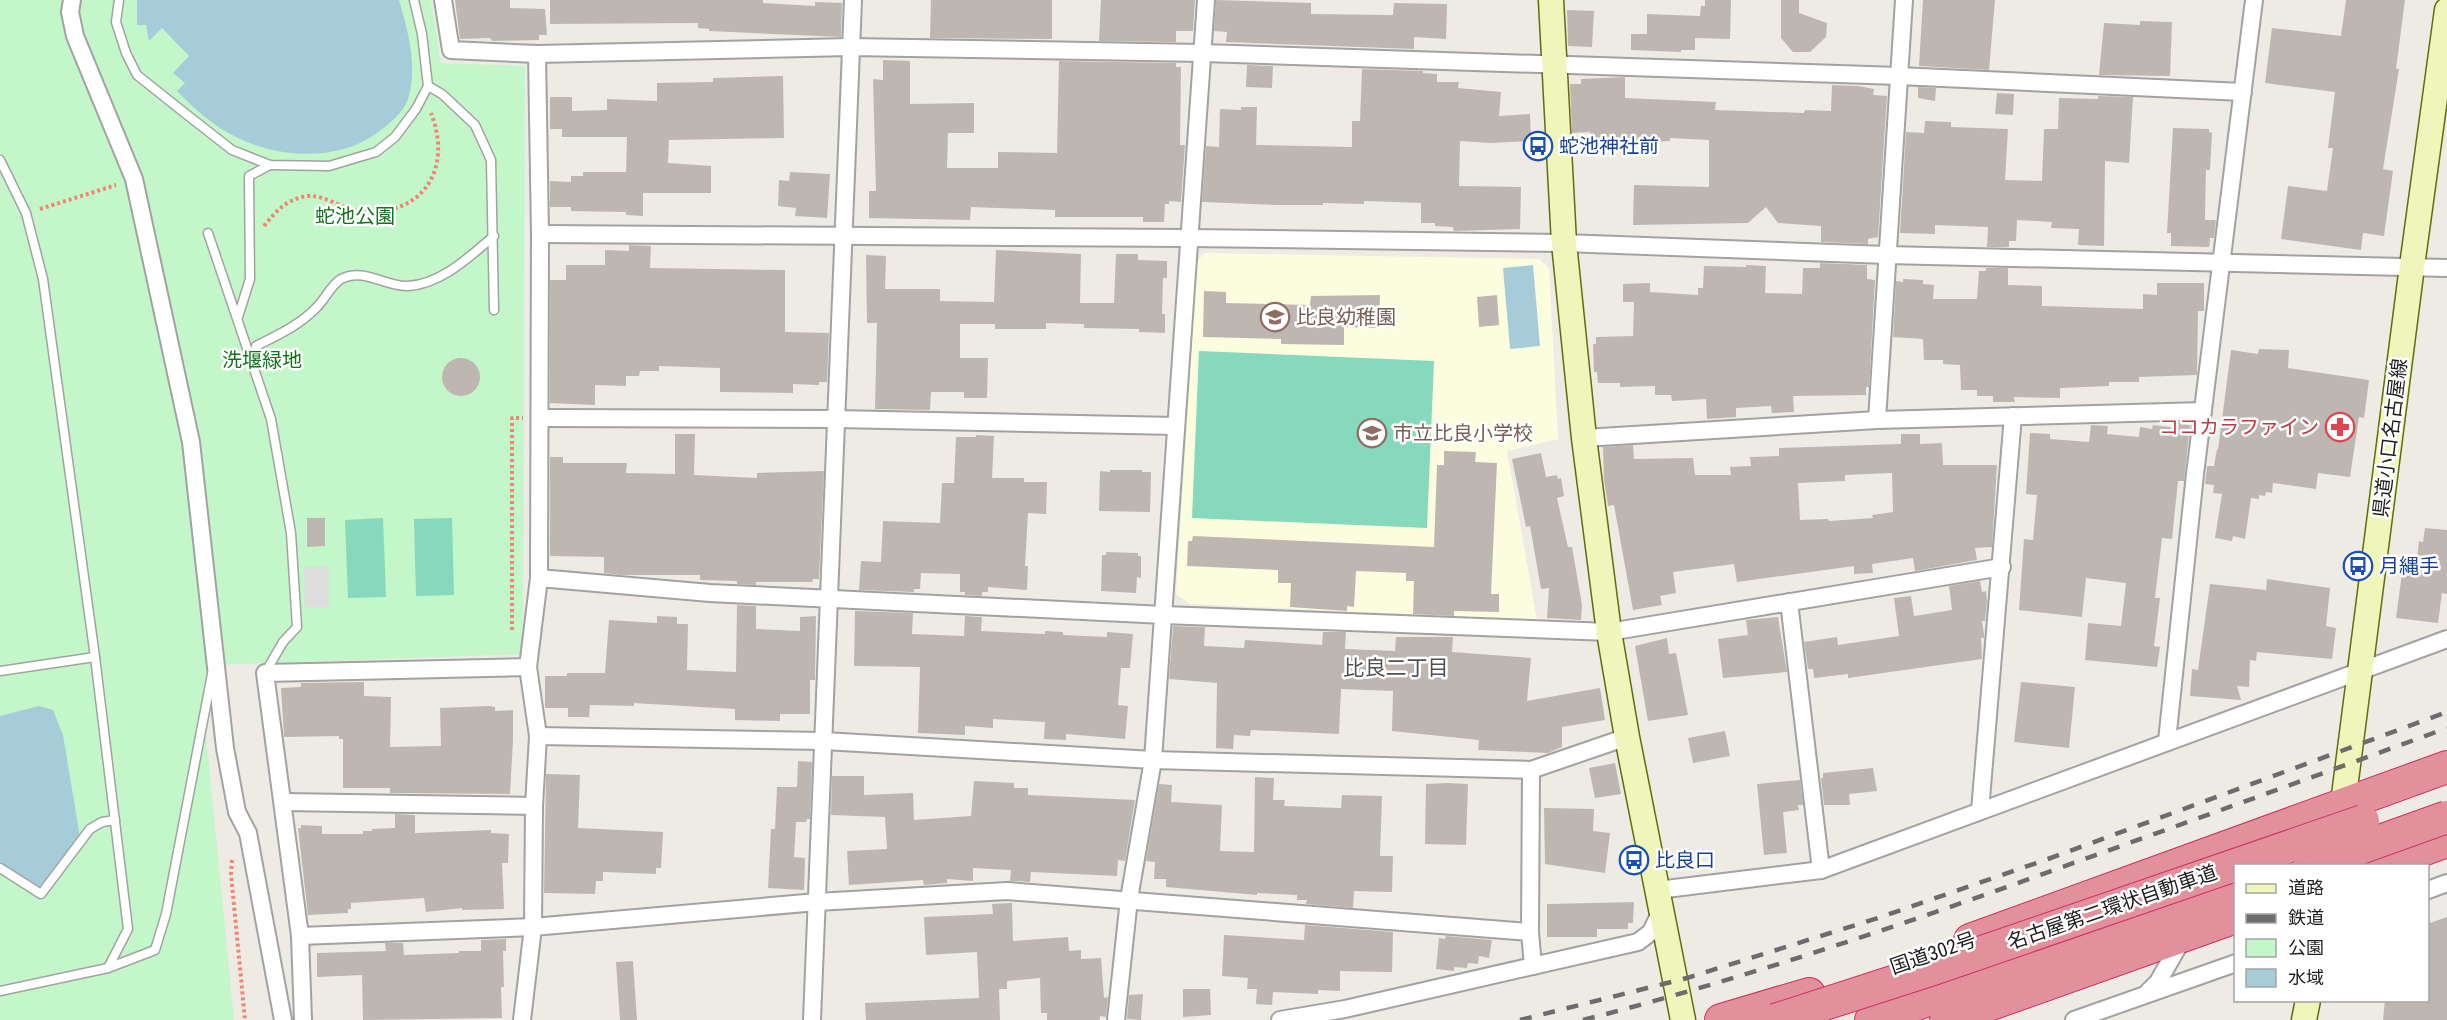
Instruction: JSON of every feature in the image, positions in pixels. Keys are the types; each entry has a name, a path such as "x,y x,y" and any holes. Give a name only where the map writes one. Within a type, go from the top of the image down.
{"highway":[{"name":"国道302号","path":"1721,1020 1967,942 2447,767"},
{"name":"名古屋第二環状自動車道","path":"2314,864 2444,797"},
{"name":"名古屋第二環状自動車道","path":"2245,864 2444,797"},
{"path":"2384,864 2447,841"},
{"name":"名古屋第二環状自動車道","path":"1775,1020 2234,868"},
{"name":"名古屋第二環状自動車道","path":"1871,1020 2234,892"},
{"path":"1946,1020 2234,917"}],"street":[{"path":"72,0 70,12 75,36 134,179 191,442 225,748 237,812 248,833 283,1020"},
{"path":"443,0 451,50 537,54 850,47 1203,53 1899,76 2243,92"},
{"path":"812,1020 853,0"},
{"path":"1116,1020 1129,899 1153,760 1206,0"},
{"path":"1551,0 1564,243 1584,438 1610,632 1627,737 1683,1020"},
{"path":"1877,420 1904,0"},
{"path":"2167,741 2203,411 2254,0"},
{"name":"県道小口名古屋線","path":"2332,864 2343,805 2361,671 2447,10"},
{"path":"522,1020 532,927 534,806 538,736 528,667 539,578 540,234 537,54"},
{"path":"540,234 1564,243 1887,255 2447,268"},
{"path":"1584,438 1877,420 2203,411"},
{"path":"1980,811 2013,416"},
{"path":"540,418 836,419 1176,426"},
{"path":"539,578 710,593 1164,615 1610,632 2002,567"},
{"path":"1790,602 1821,870"},
{"path":"1660,900 1821,870 2447,639"},
{"path":"303,1020 300,936 265,674 528,667"},
{"path":"538,736 824,741 1153,760 1531,770 1627,737"},
{"path":"1531,770 1530,932 1533,966"},
{"path":"283,802 534,806"},
{"path":"2429,889 2447,883"},
{"path":"300,936 532,927 817,903 1007,891 1530,932"},
{"path":"1280,1020 1346,1009 1638,942 1652,932 1660,900"},
{"path":"2146,994 2158,982 2184,935"},
{"path":"2074,1020 2234,963"},
{"path":"2304,1020 2308,1002"}],"lane":[{"path":"119,0 116,22 126,53 137,75 232,150 270,165 329,166 376,152 394,137 420,102 428,86 422,34 414,0"},
{"path":"428,86 442,94 475,125 491,160 494,310"},
{"path":"0,160 26,213 43,279 95,657 128,929 108,968"},
{"path":"238,317 250,279 249,176 270,165"},
{"path":"208,233 271,419 291,533 297,627 283,642 265,674"},
{"path":"252,361 256,346 295,326 317,308 340,279 364,274 408,286 433,279 454,269 494,236"},
{"path":"0,670 95,657"},
{"path":"0,991 108,968 155,950 166,914 199,733 216,659"},
{"path":"0,868 41,894 90,830 102,822 115,820"}],"path":[{"path":"249,246 279,208 293,199 311,196 357,211 379,212 402,207 419,198 432,178 438,153 436,126 429,108 420,102"},
{"path":"26,213 134,179"},
{"path":"502,668 512,649 512,418 540,418"},
{"path":"233,854 231,874 245,1020"}],"shaded area":[{"name":"市立比良小学校","path":"1205,253 1539,259 1549,268 1558,439 1507,451 1537,620 1190,604 1176,594 1197,261"},
{"path":"329,566 329,607 305,607 304,567"}],"green space":[{"name":"洗堰緑地","path":"0,0 431,0 441,63 525,66 523,654 217,665 203,705 234,1020 0,1020"},
{"path":"1199,351 1434,361 1427,528 1192,518"},
{"path":"383,518 386,597 348,598 345,520"},
{"path":"452,518 454,595 416,596 414,519"}],"water":[{"path":"137,0 399,0 412,62 408,99 398,115 384,128 359,143 342,149 307,154 271,150 254,145 230,134 214,123 177,91 185,83 173,73 189,56 162,28 149,41 146,25 137,25"},
{"path":"1533,265 1540,346 1510,349 1503,268"},
{"path":"39,706 53,710 63,735 80,837 41,890 0,862 0,716"}],"building":[{"path":"455,0 510,0 510,8 545,9 547,35 539,35 539,40 460,39"},
{"path":"550,0 763,0 763,3 815,6 815,2 842,3 841,37 709,31 709,29 698,28 698,23 550,24"},
{"path":"931,0 1052,0 1052,39 930,38"},
{"path":"1101,0 1195,0 1193,31 1176,31 1176,42 1099,41"},
{"path":"1216,0 1311,3 1311,14 1393,15 1394,3 1447,4 1446,39 1414,37 1414,49 1226,42 1227,32 1214,31"},
{"path":"1705,0 1731,0 1730,39 1695,38 1695,50 1681,50 1681,52 1631,50 1631,34 1647,34 1647,14 1700,16 1701,6 1705,6"},
{"path":"1781,0 1799,0 1799,13 1827,23 1826,37 1810,52 1793,52 1781,38"},
{"path":"1923,0 1995,0 1989,70 1919,66"},
{"path":"2346,0 2405,0 2396,69 2399,69 2383,169 2393,171 2384,236 2363,233 2361,250 2281,239 2288,186 2327,191 2333,148 2328,148 2335,92 2265,83 2272,28 2341,36"},
{"path":"1567,10 1594,11 1592,47 1568,46"},
{"path":"2140,21 2172,22 2170,76 2099,75 2104,23 2140,25"},
{"path":"883,60 910,61 910,104 974,103 974,133 948,133 947,168 998,168 998,152 1057,153 1059,61 1176,63 1176,67 1181,67 1180,145 1185,145 1181,202 1169,201 1169,204 1165,204 1164,222 1143,222 1143,217 1055,217 1055,210 971,207 970,220 869,218 869,191 876,191 873,79 883,80"},
{"path":"1247,65 1273,66 1272,88 1246,87"},
{"path":"1362,69 1423,71 1423,73 1437,74 1437,82 1459,82 1458,88 1501,92 1499,116 1530,114 1531,141 1490,143 1460,141 1459,186 1521,187 1520,229 1454,231 1453,227 1421,223 1421,203 1364,201 1364,204 1278,205 1202,202 1206,146 1219,147 1220,109 1241,110 1241,107 1257,107 1256,145 1352,147 1352,121 1360,121"},
{"path":"783,76 784,138 669,140 668,163 711,166 711,193 643,193 643,216 626,215 626,212 571,211 571,207 550,207 550,181 571,182 571,176 583,176 583,172 626,172 627,137 562,137 562,129 550,129 550,97 572,97 572,111 607,110 607,99 657,101 657,83 713,82 713,78"},
{"path":"1625,77 1625,98 1716,102 1715,110 1804,113 1805,110 1831,111 1832,85 1874,89 1873,95 1887,96 1878,237 1868,239 1868,244 1821,242 1821,226 1778,223 1766,207 1748,223 1633,225 1634,185 1709,187 1709,140 1670,138 1670,141 1591,144 1590,132 1572,133 1570,84 1581,84 1581,79"},
{"path":"1918,87 1936,88 1935,101 1918,98"},
{"path":"1997,93 2014,94 2013,115 1995,114"},
{"path":"2098,96 2133,97 2129,163 2105,161 2104,246 2078,245 2079,229 2051,228 2052,222 2017,220 2016,241 2009,241 2009,247 1987,247 1988,227 1935,225 1935,234 1900,233 1906,132 1924,133 1925,121 1951,122 1951,127 2008,129 2005,180 2042,181 2044,129 2058,129 2059,98 2098,99"},
{"path":"2173,128 2209,129 2212,133 2210,170 2206,170 2205,220 2216,220 2214,238 2210,238 2209,247 2171,246 2171,233 2167,233"},
{"path":"790,172 830,174 827,218 795,216 796,208 778,206 779,180 789,181"},
{"path":"629,245 651,246 650,268 785,270 785,332 829,333 827,382 819,382 819,385 793,384 793,393 720,392 720,368 659,366 659,371 640,371 639,376 626,376 626,386 595,385 595,405 550,403 550,280 566,280 566,265 605,265 605,250 629,251"},
{"path":"996,250 1081,254 1080,303 1114,303 1116,254 1138,254 1138,260 1167,261 1167,278 1163,278 1162,314 1165,314 1165,333 1139,332 1139,329 1084,328 1084,324 1046,323 1046,329 995,329 995,324 960,324 960,358 988,358 987,398 964,398 964,392 931,392 930,410 875,409 877,323 867,323 866,255 886,256 885,289 940,289 940,301 994,302"},
{"path":"1820,263 1867,265 1867,279 1875,280 1869,387 1866,387 1866,395 1793,396 1794,412 1772,413 1771,406 1736,408 1736,417 1707,419 1706,399 1672,401 1671,395 1655,395 1655,386 1620,387 1620,383 1598,383 1597,372 1594,372 1593,344 1596,344 1596,337 1633,336 1634,302 1623,302 1623,284 1650,283 1650,292 1698,295 1698,288 1703,288 1704,266 1766,266 1765,293 1802,294 1803,268 1820,268"},
{"path":"1986,268 2008,268 2008,285 2042,286 2042,306 2143,309 2143,294 2157,295 2157,283 2204,283 2204,311 2198,311 2197,375 2139,377 2139,382 2109,382 2109,386 2060,388 2060,398 2014,397 2015,402 1993,402 1993,396 1977,396 1977,390 1961,390 1960,365 1943,364 1943,360 1924,360 1923,339 1893,337 1896,281 1923,280 1923,284 1934,285 1933,299 1977,299 1979,271 1986,271"},
{"path":"1204,291 1226,292 1226,303 1310,305 1311,296 1380,295 1379,328 1344,327 1344,345 1281,344 1281,339 1203,337"},
{"path":"1497,295 1499,325 1479,327 1477,297"},
{"path":"2259,349 2289,350 2288,368 2369,380 2364,418 2359,417 2350,477 2318,473 2316,489 2273,483 2272,493 2266,492 2265,496 2259,495 2259,499 2251,498 2245,539 2233,536 2232,541 2215,538 2222,494 2213,493 2214,485 2205,484 2207,466 2214,466 2218,450 2231,350 2258,354"},
{"path":"461,358 475,363 480,377 475,391 461,396 447,391 442,377 447,363"},
{"path":"2177,422 2190,425 2184,481 2178,481 2172,539 2162,538 2155,598 2160,598 2154,646 2160,647 2157,667 2085,660 2088,623 2121,626 2126,583 2086,578 2082,617 2019,610 2024,539 2033,540 2037,495 2026,494 2030,433 2050,434 2050,439 2089,442 2091,425 2108,426 2107,434 2139,437 2140,427 2152,429 2153,425 2176,428"},
{"path":"675,434 695,434 694,475 757,478 757,473 824,471 819,579 813,579 812,582 756,582 756,585 737,584 737,581 700,580 700,575 621,575 604,573 604,557 550,556 550,457 563,457 563,463 627,463 626,473 675,474"},
{"path":"1901,434 1920,434 1920,444 1942,443 1943,465 1997,465 1992,547 1975,548 1977,560 1915,571 1913,558 1872,564 1873,573 1854,574 1854,566 1737,582 1734,564 1673,572 1676,593 1660,596 1662,605 1633,610 1614,505 1608,506 1603,447 1633,445 1634,459 1693,458 1695,475 1731,475 1730,467 1751,466 1750,457 1779,456 1779,448 1901,444","holes":["1892,473 1893,512 1872,515 1873,518 1800,520 1798,483 1845,481 1845,475"]},
{"path":"976,435 994,436 992,478 1024,478 1024,482 1047,482 1046,514 1028,513 1025,566 1028,566 1027,590 988,587 988,592 982,592 982,596 965,595 965,592 960,592 960,574 921,573 920,589 914,589 914,592 859,590 861,561 881,562 883,521 940,523 942,483 954,483 956,437 976,437"},
{"path":"1444,451 1476,452 1475,462 1497,463 1491,594 1499,594 1499,612 1454,611 1454,616 1413,614 1414,581 1406,581 1406,573 1356,571 1354,607 1347,606 1347,611 1290,607 1291,583 1278,583 1278,570 1187,566 1188,541 1192,541 1193,536 1434,547 1437,465 1444,465"},
{"path":"1541,453 1546,477 1557,475 1558,479 1561,478 1564,496 1557,498 1568,547 1572,547 1582,605 1581,620 1547,618 1549,588 1541,589 1530,526 1526,527 1512,459"},
{"path":"1110,470 1151,472 1150,512 1099,511 1100,471 1110,472"},
{"path":"307,518 325,518 325,546 307,547"},
{"path":"2425,528 2447,530 2447,594 2442,593 2438,623 2396,618 2403,565 2416,567 2419,541 2423,542"},
{"path":"1106,552 1138,553 1138,556 1141,556 1141,578 1137,577 1136,593 1101,591 1102,555 1106,555"},
{"path":"2267,579 2330,588 2326,626 2336,628 2332,659 2257,652 2256,661 2250,660 2249,687 2237,686 2241,700 2190,696 2192,669 2198,670 2210,584 2266,590"},
{"path":"1980,581 1982,592 1986,591 1987,601 1985,621 1982,621 1984,638 1981,638 1982,659 1848,678 1848,674 1814,678 1813,669 1808,669 1804,642 1837,637 1838,645 1899,636 1894,598 1911,596 1914,616 1952,610 1949,586"},
{"path":"737,605 756,606 756,629 800,631 800,617 816,616 815,680 810,680 810,714 780,714 780,721 735,720 735,709 634,703 634,706 590,705 589,717 568,717 568,708 545,708 545,676 567,676 567,673 605,673 609,620 657,623 657,616 677,617 677,624 688,624 687,670 736,672"},
{"path":"855,611 913,613 912,634 964,636 965,616 982,617 981,631 1045,634 1045,631 1063,632 1063,635 1107,637 1107,632 1133,634 1130,668 1121,668 1118,705 1128,706 1125,739 1066,734 1066,740 1044,739 1045,722 993,719 993,728 965,726 965,735 918,733 920,667 854,666"},
{"path":"1778,617 1787,672 1723,678 1718,639 1748,635 1746,620"},
{"path":"1173,626 1205,627 1204,646 1244,648 1245,640 1322,645 1323,632 1346,632 1345,649 1395,651 1396,637 1453,637 1452,652 1531,658 1527,701 1600,688 1605,720 1562,727 1562,747 1548,753 1478,750 1479,740 1392,731 1393,691 1341,689 1339,734 1251,730 1250,736 1234,735 1233,749 1216,748 1217,683 1169,679"},
{"path":"1667,638 1669,654 1676,653 1688,715 1648,721 1635,646"},
{"path":"364,682 364,696 391,697 390,747 441,746 440,708 489,706 495,707 495,711 513,710 510,794 390,793 390,788 343,788 343,739 339,739 339,736 284,737 281,688 301,687 301,683"},
{"path":"2021,682 2075,687 2069,748 2014,742"},
{"path":"1725,731 1730,756 1693,763 1688,738"},
{"path":"798,761 812,762 810,819 806,822 796,822 794,857 805,858 804,890 768,888 771,829 775,829 777,787 797,787"},
{"path":"1615,763 1621,794 1595,798 1589,768"},
{"path":"1873,768 1877,791 1849,794 1850,805 1824,805 1821,778 1823,778 1823,773"},
{"path":"546,774 580,775 578,828 663,832 661,868 656,868 656,874 603,872 603,881 596,881 595,894 544,893"},
{"path":"832,776 864,776 864,795 913,793 914,820 971,816 974,781 1014,783 1014,788 1028,788 1028,795 1135,800 1125,861 1118,860 1117,876 1031,872 1030,882 1010,881 1011,870 973,868 973,881 947,879 947,883 924,885 923,880 849,885 847,851 887,849 885,817 831,815"},
{"path":"1255,777 1274,778 1273,800 1285,800 1284,806 1341,808 1342,795 1382,796 1380,856 1393,856 1392,892 1354,891 1353,908 1306,904 1307,900 1297,900 1297,895 1257,893 1257,895 1166,887 1166,879 1154,879 1155,862 1146,861 1159,784 1172,785 1171,802 1222,805 1220,851 1254,852"},
{"path":"1800,780 1803,805 1798,805 1799,810 1783,812 1787,853 1764,855 1757,784"},
{"path":"1426,784 1468,784 1466,845 1425,844"},
{"path":"1544,808 1594,809 1593,831 1610,833 1605,873 1545,864"},
{"path":"395,814 415,815 415,833 491,830 491,833 509,834 508,863 502,863 504,909 462,910 462,908 426,912 424,898 351,903 348,913 308,915 298,828 301,828 301,825 322,826 322,834 363,834 363,831 372,831 372,829 395,828"},
{"path":"1634,902 1633,923 1628,923 1628,929 1597,929 1597,937 1547,937 1547,904"},
{"path":"1012,903 1013,941 1068,937 1069,951 1081,950 1081,959 1101,958 1104,998 1108,997 1106,1017 1100,1016 1100,1020 1047,1020 1047,1013 1041,1013 1040,978 1007,981 1007,989 999,989 1000,1020 866,1020 865,1003 979,998 977,952 926,955 924,917 993,914 992,904"},
{"path":"2447,917 2447,1020 2383,1020 2385,1002 2429,1002 2429,923"},
{"path":"1305,925 1393,932 1392,972 1340,971 1340,991 1318,990 1318,994 1273,992 1272,1005 1256,1004 1257,989 1247,989 1248,978 1222,976 1224,935 1304,940"},
{"path":"1446,936 1492,940 1489,958 1479,956 1478,964 1468,963 1467,968 1454,967 1454,971 1436,969 1439,938 1445,939"},
{"path":"506,939 506,951 503,951 504,987 501,987 502,1018 363,1020 362,975 317,977 317,953 386,951 385,943 403,943 404,955 459,953 459,951 481,951 481,940"},
{"path":"633,961 637,1020 620,1020 616,962"},
{"path":"1183,989 1210,989 1211,1015 1183,1017"},
{"path":"1143,994 1141,1020 1127,1019 1129,995"}],"railway":[{"path":"1520,1020 1687,978 1878,918 2048,859 2447,712"},
{"path":"1583,1020 1702,987 1879,931 2447,728"}],"place":[{"name":"蛇池神社前","path":"1538,146"},
{"name":"比良幼稚園","path":"1275,317"},
{"name":"ココカラファイン","path":"2340,427"},
{"name":"市立比良小学校","path":"1372,433"},
{"name":"月縄手","path":"2358,566"},
{"name":"比良口","path":"1634,860"}],"district":[{"name":"比良二丁目","path":"1396,668"}],"park label":[{"name":"蛇池公園","path":"355,216"}]}
